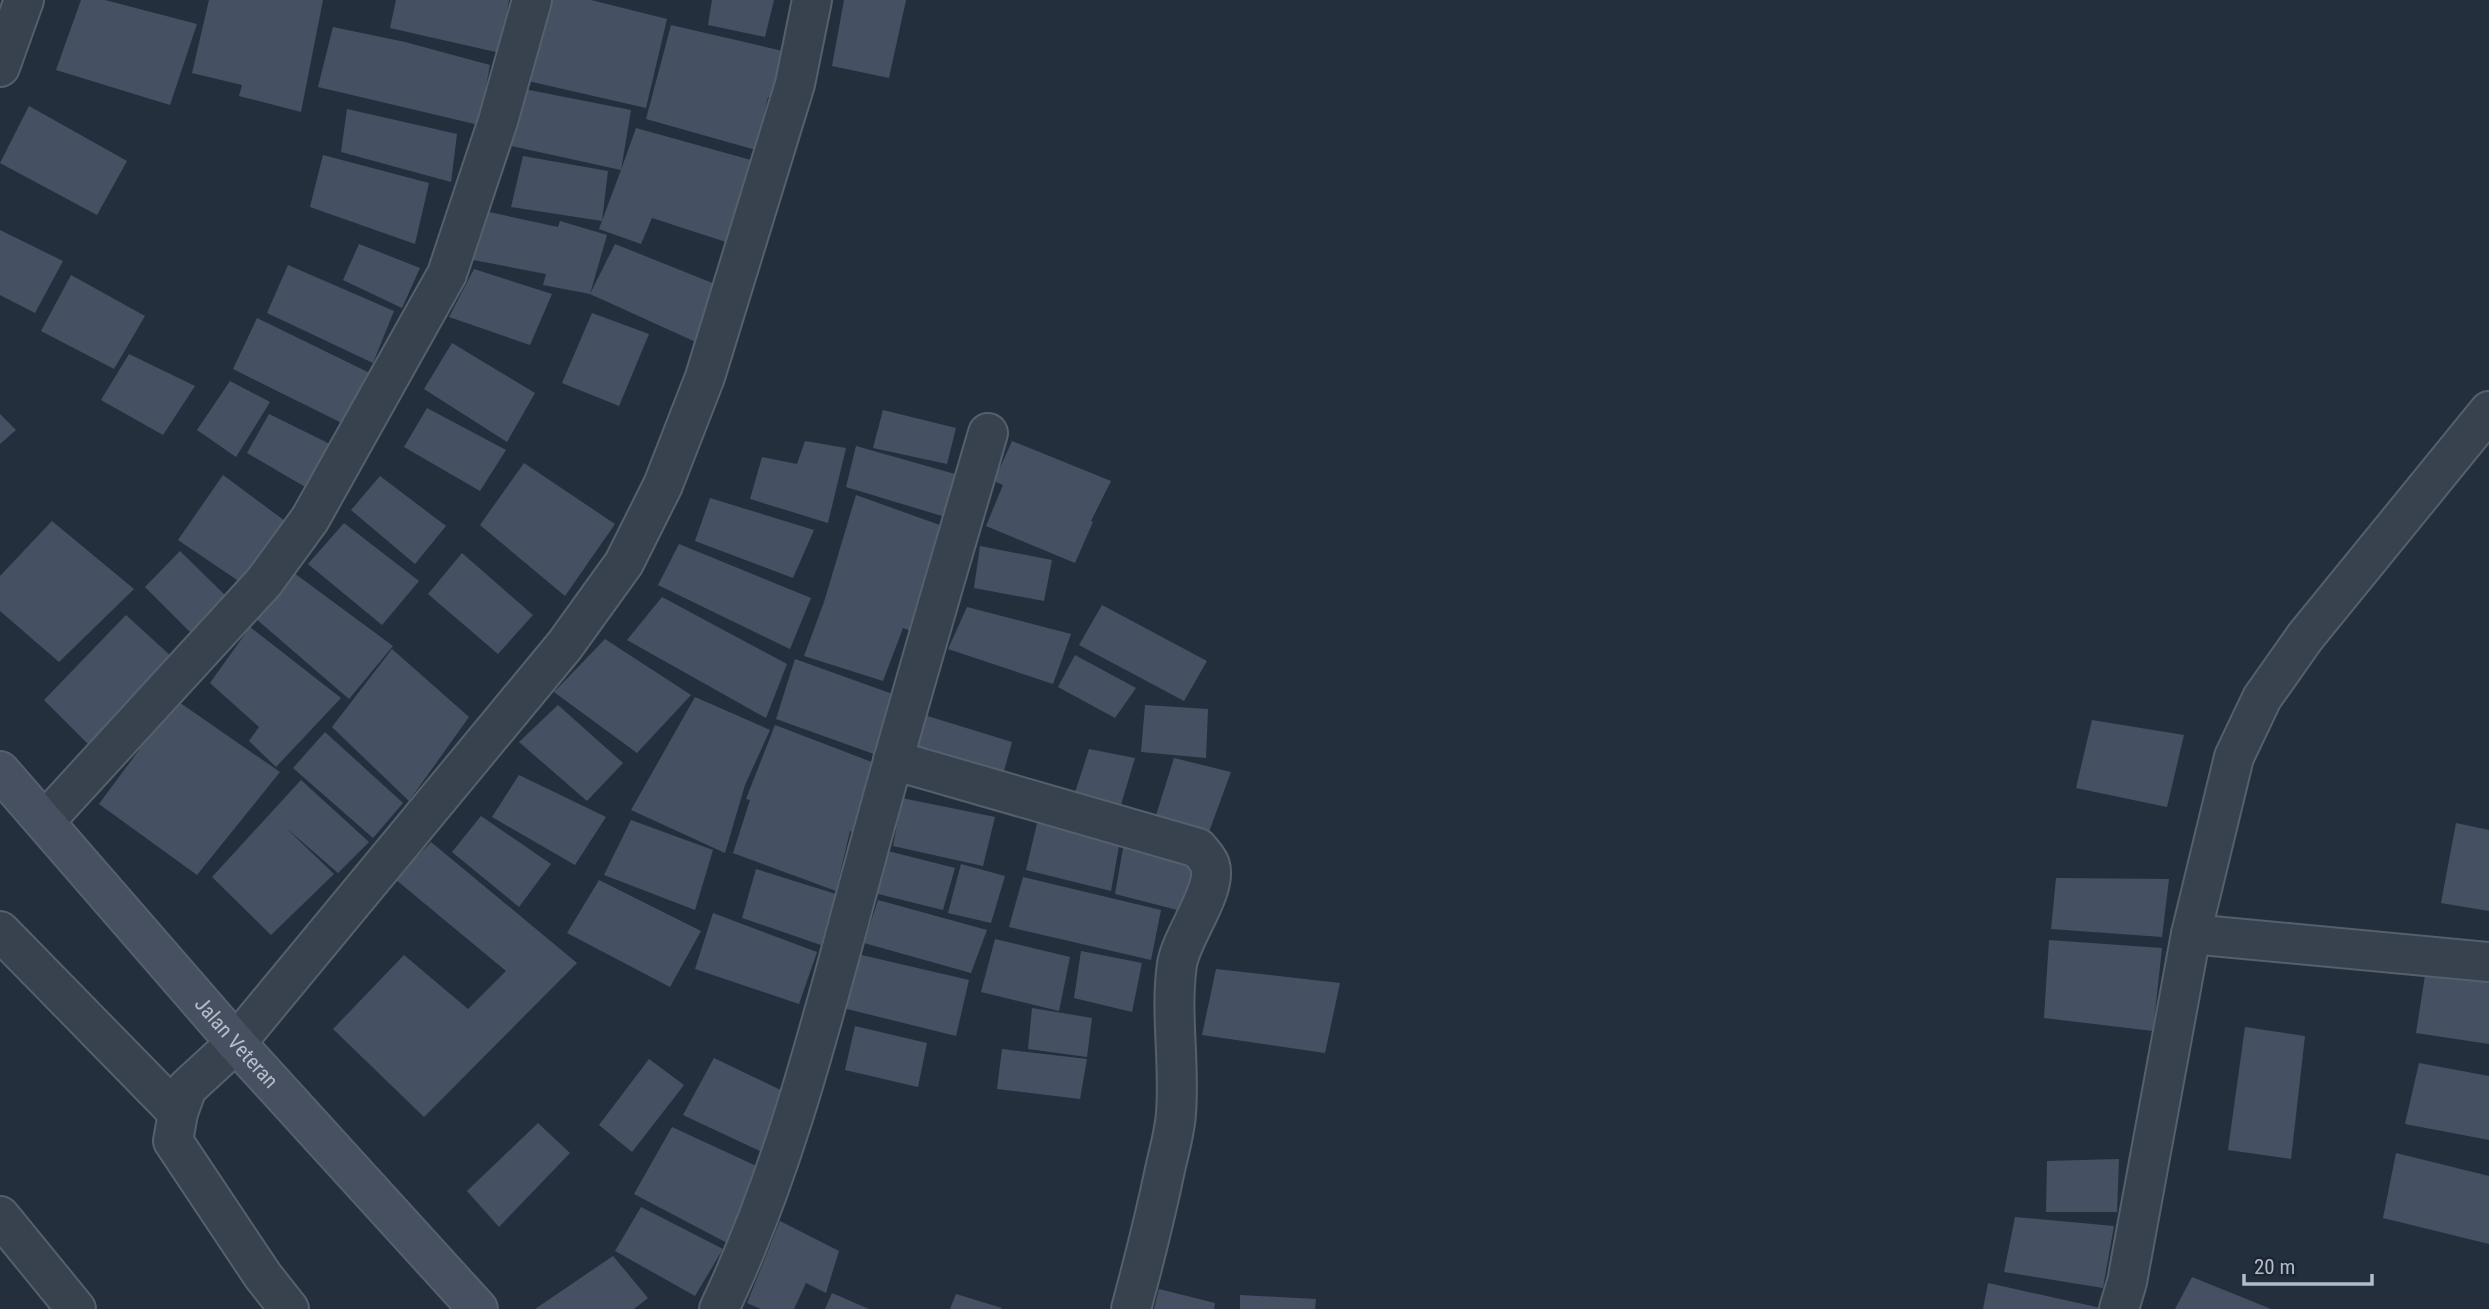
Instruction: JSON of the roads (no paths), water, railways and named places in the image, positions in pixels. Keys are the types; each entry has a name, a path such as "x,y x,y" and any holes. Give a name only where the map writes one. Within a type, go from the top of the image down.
{"main road":[{"name":"Jalan Veteran","path":"0,771 45,821 227,1051 374,1193 478,1309"}],"street":[{"path":"0,67 24,0"},
{"path":"45,821 264,582 310,519 447,274 498,121 532,0"},
{"path":"179,1114 227,1051 565,645 624,563 663,485 705,377 794,84 813,0"},
{"path":"2119,1309 2127,1282 2191,934 2234,757 2262,698 2305,637 2489,411"},
{"path":"719,1309 744,1256 806,1078 893,760 988,433"},
{"path":"893,760 1198,848 1209,863 1211,873 1208,893 1185,936 1177,963 1174,1017 1176,1116 1154,1224 1131,1309"},
{"path":"1,934 179,1114 263,1276 289,1309"},
{"path":"2191,934 2489,962"},
{"path":"0,1216 76,1309"}]}
